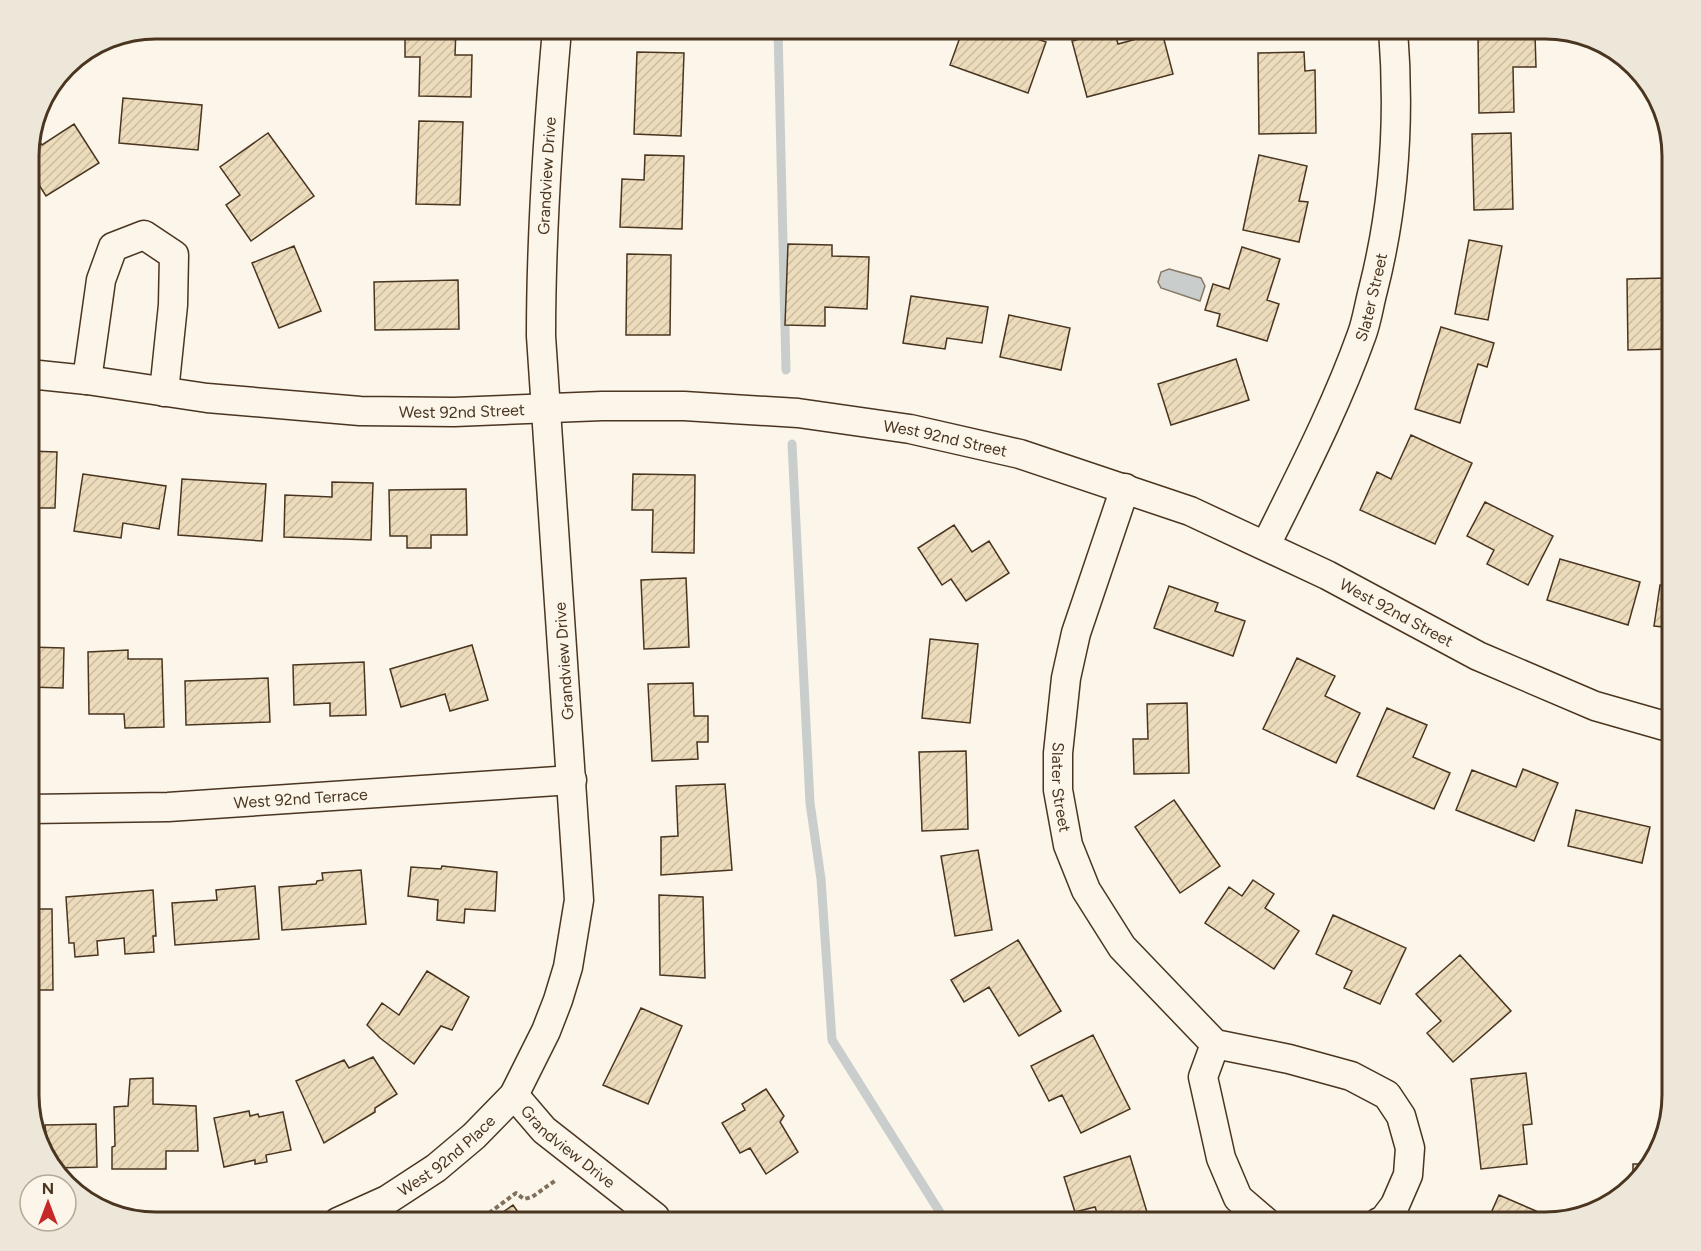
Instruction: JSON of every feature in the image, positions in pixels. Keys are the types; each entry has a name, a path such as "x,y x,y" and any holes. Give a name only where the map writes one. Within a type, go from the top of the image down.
{"street":[{"name":"Grandview Drive","path":"556,39 545,163 541,273 545,408 579,900 575,934 558,1000 546,1031 514,1095 544,1130 649,1212"},
{"name":"Slater Street","path":"1266,545 1327,421 1362,333 1382,256 1396,149 1394,39"},
{"path":"87,380 101,280 113,247 144,235 174,255 173,305 164,392"},
{"name":"West 92nd Street","path":"39,375 207,398 360,411 454,412 602,406 684,406 798,413 910,429 1020,454 1190,511 1327,575 1478,656 1595,706 1662,725"},
{"name":"Slater Street","path":"1125,488 1076,633 1066,678 1058,753 1058,790 1068,845 1086,890 1122,947 1215,1044"},
{"name":"West 92nd Terrace","path":"39,809 168,807 572,780"},
{"path":"1254,1212 1238,1198 1221,1158 1203,1077 1215,1044 1289,1059 1351,1077 1387,1095 1401,1116 1410,1148 1408,1175 1390,1212"},
{"name":"West 92nd Place","path":"360,1212 387,1200 436,1168 474,1136 514,1095"}],"path":[{"path":"490,1212 516,1193 524,1199 532,1197 556,1180"}],"shaded area":[{"path":"1169,269 1201,278 1205,286 1200,301 1161,288 1158,282 1161,272"}],"building":[{"path":"405,39 456,39 455,55 472,55 471,97 419,96 420,57 405,57"},
{"path":"959,39 1037,39 1046,42 1028,93 950,65"},
{"path":"1117,39 1118,44 1136,39 1164,39 1173,74 1087,97 1072,41"},
{"path":"1478,39 1535,39 1536,67 1513,67 1514,112 1479,113"},
{"path":"637,52 684,53 681,136 634,134"},
{"path":"1304,52 1305,71 1315,70 1316,133 1259,134 1258,53"},
{"path":"123,98 202,105 198,150 119,143"},
{"path":"419,121 463,122 460,205 416,204"},
{"path":"74,124 99,163 46,196 39,185 40,142 42,145"},
{"path":"268,133 314,196 251,241 226,205 240,195 220,167"},
{"path":"1511,133 1513,209 1474,210 1472,134"},
{"path":"645,155 684,156 682,229 620,227 622,179 644,180"},
{"path":"1259,155 1307,166 1299,201 1308,202 1299,242 1243,230"},
{"path":"1469,240 1502,246 1488,320 1455,314"},
{"path":"788,244 832,245 832,256 869,257 867,309 825,307 825,326 785,325"},
{"path":"294,246 321,311 279,328 252,263"},
{"path":"1242,247 1280,259 1267,300 1279,304 1267,341 1217,326 1220,314 1205,310 1213,284 1229,289"},
{"path":"627,254 671,255 670,335 626,335"},
{"path":"1662,278 1662,349 1628,350 1627,279"},
{"path":"458,280 459,329 375,330 374,282"},
{"path":"911,296 988,307 982,343 947,338 945,349 903,343"},
{"path":"1009,315 1070,328 1061,370 1000,357"},
{"path":"1441,327 1494,343 1487,367 1478,364 1460,423 1415,409"},
{"path":"1236,359 1249,400 1171,425 1158,384"},
{"path":"1411,435 1472,463 1435,544 1360,510 1377,472 1391,479"},
{"path":"39,451 57,452 55,508 39,508"},
{"path":"83,474 166,486 159,529 123,523 121,538 74,531"},
{"path":"633,474 695,475 694,553 652,552 653,510 632,510"},
{"path":"182,479 266,484 262,541 178,535"},
{"path":"332,482 373,483 371,540 284,537 285,495 332,497"},
{"path":"466,489 467,535 431,535 431,548 407,548 407,536 390,536 389,490"},
{"path":"1485,502 1553,536 1528,585 1487,564 1494,550 1467,536"},
{"path":"954,525 972,552 989,541 1009,573 966,601 951,579 942,585 918,548"},
{"path":"1560,559 1640,582 1628,625 1547,600"},
{"path":"686,578 689,647 644,649 641,580"},
{"path":"1660,585 1662,585 1662,627 1654,626"},
{"path":"1169,586 1218,603 1215,611 1245,621 1233,656 1154,628"},
{"path":"930,639 978,644 970,723 922,718"},
{"path":"472,645 488,700 450,711 445,694 401,707 390,669"},
{"path":"39,647 64,648 63,688 39,687"},
{"path":"128,650 128,659 162,659 164,727 125,728 124,714 89,714 88,652"},
{"path":"1297,658 1335,676 1325,696 1360,713 1336,763 1263,729"},
{"path":"364,662 366,715 330,716 330,703 294,705 293,665"},
{"path":"268,678 270,722 186,725 185,681"},
{"path":"693,683 694,716 708,716 708,742 697,742 698,759 652,761 648,684"},
{"path":"1187,703 1189,773 1134,774 1133,739 1148,739 1147,704"},
{"path":"1387,708 1427,725 1413,757 1450,773 1434,809 1357,776"},
{"path":"966,751 968,829 922,831 919,752"},
{"path":"1523,769 1558,783 1534,841 1456,810 1472,770 1516,787"},
{"path":"725,784 732,870 661,875 661,837 678,836 676,786"},
{"path":"1174,800 1220,866 1180,893 1135,827"},
{"path":"1576,810 1650,827 1642,863 1568,846"},
{"path":"978,850 992,930 955,936 941,856"},
{"path":"442,866 497,872 495,911 465,909 464,923 437,920 438,900 408,896 411,867 441,869"},
{"path":"361,870 366,924 282,930 279,887 316,884 317,881 323,880 322,873"},
{"path":"1253,880 1274,894 1265,908 1299,931 1274,969 1205,923 1229,887 1242,896"},
{"path":"255,886 259,939 175,945 172,903 217,900 216,890"},
{"path":"153,890 156,936 153,936 154,952 125,954 124,938 97,941 98,955 75,957 74,943 69,943 66,897"},
{"path":"659,895 703,897 705,978 660,975"},
{"path":"39,909 52,909 53,990 39,990"},
{"path":"1333,915 1406,948 1380,1004 1344,988 1352,971 1316,954"},
{"path":"1018,940 1061,1011 1019,1036 989,987 964,1002 951,980"},
{"path":"1460,955 1511,1011 1453,1062 1427,1033 1441,1021 1416,994"},
{"path":"427,971 469,997 452,1030 441,1026 414,1064 367,1025 382,1003 399,1015"},
{"path":"641,1008 682,1026 648,1104 603,1085"},
{"path":"1093,1035 1130,1109 1081,1133 1062,1095 1049,1101 1031,1066"},
{"path":"373,1057 397,1094 375,1108 375,1112 324,1143 296,1081 344,1060 349,1068"},
{"path":"1526,1073 1532,1124 1523,1125 1527,1164 1481,1169 1471,1079"},
{"path":"153,1078 153,1104 196,1106 198,1151 166,1151 166,1169 112,1169 112,1147 115,1146 114,1107 128,1106 130,1079"},
{"path":"766,1089 784,1116 780,1122 798,1152 766,1174 750,1148 740,1153 722,1123 745,1110 742,1104"},
{"path":"249,1111 250,1116 258,1114 259,1117 283,1112 291,1150 266,1155 267,1162 255,1164 255,1160 224,1167 214,1118"},
{"path":"96,1124 97,1167 64,1168 51,1147 45,1125"},
{"path":"1130,1156 1147,1212 1097,1212 1095,1207 1075,1212 1064,1177"},
{"path":"1633,1164 1639,1164 1638,1166 1633,1172"},
{"path":"1499,1195 1536,1211 1536,1212 1491,1212"},
{"path":"513,1205 518,1212 503,1212"}],"waterway":[{"path":"778,39 786,370"},
{"path":"792,444 810,803 821,879 832,1040 940,1212"}]}
